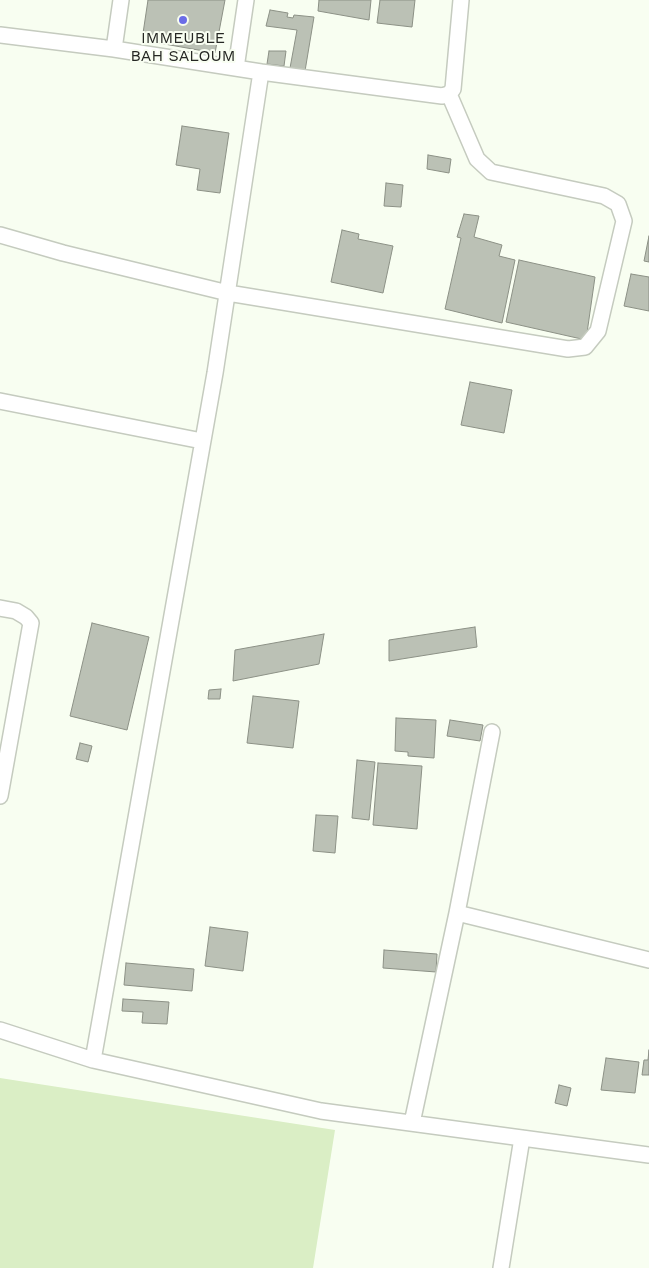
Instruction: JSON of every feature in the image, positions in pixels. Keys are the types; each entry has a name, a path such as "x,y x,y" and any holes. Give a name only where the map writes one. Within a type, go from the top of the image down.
{"street":[{"path":"114,49 121,0"},
{"path":"236,68 246,0"},
{"path":"0,35 114,49 260,72 442,96 449,94 453,89 461,0"},
{"path":"93,1060 228,293 260,72"},
{"path":"0,235 63,253 228,293 568,349 585,346 598,331 624,221 618,204 604,196 491,172 477,160 449,94"},
{"path":"0,401 202,441"},
{"path":"0,608 16,611 26,617 31,623 0,796"},
{"path":"412,1123 457,913 492,732"},
{"path":"457,913 649,960"},
{"path":"0,1030 93,1060 320,1111 649,1155"},
{"path":"501,1268 522,1138"}],"green space":[{"path":"0,1078 335,1130 313,1268 0,1268"}],"building":[{"name":"IMMEUBLE BAH SALOUM","path":"148,0 225,0 215,53 142,40"},
{"path":"319,0 371,0 369,20 318,11"},
{"path":"380,0 415,0 412,27 377,23"},
{"path":"270,10 288,13 287,17 293,18 294,15 314,17 305,71 290,68 297,30 266,26"},
{"path":"269,51 286,51 284,66 267,64"},
{"path":"182,126 229,133 220,193 197,190 200,169 176,165"},
{"path":"428,155 451,159 449,173 427,169"},
{"path":"386,183 403,185 401,207 384,206"},
{"path":"464,214 479,216 474,237 502,245 499,256 515,260 502,323 445,309 461,238 457,237"},
{"path":"342,230 359,234 358,239 393,246 383,293 331,282"},
{"path":"649,236 649,262 644,261"},
{"path":"519,260 595,277 586,340 506,322"},
{"path":"631,274 649,277 649,311 624,306"},
{"path":"470,382 512,390 504,433 461,425"},
{"path":"92,623 149,637 127,730 70,716"},
{"path":"475,627 477,647 389,661 389,640"},
{"path":"324,634 319,664 233,681 235,650"},
{"path":"221,689 220,699 208,699 209,690"},
{"path":"253,696 299,701 293,748 247,743"},
{"path":"396,718 436,720 434,758 408,756 408,752 395,751"},
{"path":"450,720 483,725 480,741 447,736"},
{"path":"80,743 92,746 88,762 76,759"},
{"path":"357,760 375,762 369,820 352,818"},
{"path":"378,763 422,766 417,829 373,825"},
{"path":"316,815 338,816 335,853 313,851"},
{"path":"210,927 248,932 243,971 205,966"},
{"path":"384,950 437,954 436,972 383,968"},
{"path":"126,963 194,969 192,991 124,985"},
{"path":"123,999 169,1002 167,1024 142,1023 143,1012 122,1011"},
{"path":"649,1050 649,1075 642,1075 644,1060 648,1060"},
{"path":"606,1058 639,1062 635,1093 601,1090"},
{"path":"559,1085 571,1088 567,1106 555,1103"}],"place":[{"name":"IMMEUBLE BAH SALOUM","path":"183,20"}]}
